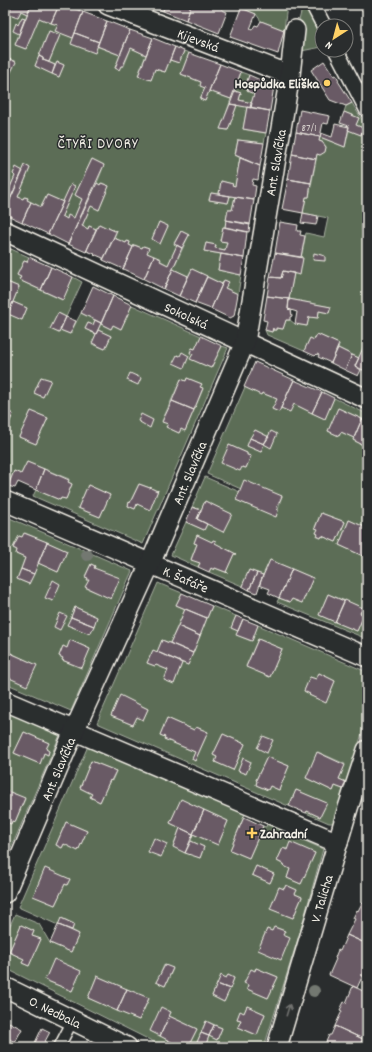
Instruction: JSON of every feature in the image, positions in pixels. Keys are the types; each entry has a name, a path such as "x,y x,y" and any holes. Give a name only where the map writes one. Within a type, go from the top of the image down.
{"street":[{"name":"Kijevská","path":"108,5 290,75"},
{"path":"313,5 320,18"},
{"name":"Ant. Slavíčka","path":"5,893 74,731 150,564 245,342 290,75 295,30"},
{"path":"340,58 367,110"},
{"name":"Sokolská","path":"5,231 367,399"},
{"name":"K. Šafáře","path":"5,501 367,657"},
{"path":"5,701 338,842"},
{"name":"V. Talicha","path":"276,1047 367,750"},
{"name":"O. Nedbala","path":"5,987 127,1047"}],"lane":[{"path":"59,1047 73,1020"}],"green space":[{"path":"5,5 11,7 9,14 18,17 21,11 27,14 15,44 25,49 39,18 58,25 56,31 120,55 115,68 119,70 121,66 124,66 131,48 146,55 138,75 151,80 155,69 165,72 170,60 179,63 184,51 189,53 181,74 201,82 205,88 200,99 205,101 209,91 231,99 221,129 228,130 237,105 247,107 243,129 266,133 264,143 238,140 235,155 240,158 235,186 221,181 219,194 211,193 210,200 228,203 230,196 235,197 232,210 228,210 225,227 223,227 220,241 227,242 225,250 215,248 216,245 206,243 204,251 221,254 218,270 241,275 238,294 225,288 228,282 225,280 222,284 192,269 188,276 173,269 189,235 181,231 174,243 177,245 168,265 147,253 149,248 144,246 142,248 135,245 133,247 129,245 130,242 128,241 126,243 114,238 117,230 115,231 108,228 109,226 107,228 99,224 96,229 89,226 88,229 82,226 91,206 99,210 109,186 102,183 100,185 97,183 104,165 92,159 75,195 82,199 74,218 68,216 67,219 62,216 75,186 71,185 63,202 47,195 41,207 27,200 28,198 25,197 23,199 18,197 30,168 25,165 23,171 16,168 13,174 15,176 8,192 5,191","holes":["49,31 60,35 49,62 55,65 57,62 64,65 59,77 35,66","159,222 168,226 160,244 152,239"]},
{"path":"243,5 287,5 284,30 261,21 256,14 241,8"},
{"path":"303,5 307,5 314,19 314,49 301,51 297,28"},
{"path":"241,72 249,75 247,91 254,94 252,103 239,100 241,93 235,91"},
{"path":"352,103 367,128 367,170 365,176 367,177 367,339 359,358 338,348 339,344 317,334 314,340 310,338 304,351 267,335 265,330 272,332 273,328 273,330 276,330 276,328 283,329 286,320 290,320 295,324 307,326 309,317 318,318 319,311 329,313 330,307 289,299 294,273 301,258 306,233 324,237 328,218 303,213 306,197 309,197 317,154 320,155 325,151 326,147 323,142 319,141 320,137 345,147 349,130 361,135 363,128 356,125 359,118 344,112 346,106"},
{"path":"11,249 29,257 27,262 24,261 17,275 21,277 19,280 62,300 73,277 82,282 66,317 58,313 51,329 59,333 60,330 70,334 81,313 95,320 93,325 88,323 85,329 96,334 92,344 105,349 111,336 98,330 101,324 111,329 113,325 121,329 132,305 201,336 195,349 192,348 190,352 193,354 191,359 211,368 222,346 228,348 143,544 33,496 36,490 60,500 61,498 66,499 72,484 68,482 69,479 27,462 21,474 14,471 8,486 5,484 5,454 7,450 5,449 5,427 7,428 13,414 5,410 5,312 22,320 27,308 13,302 19,287 7,282 5,287 5,261","holes":["41,377 50,380 43,397 34,393","187,378 202,384 200,387 203,389 185,431 181,429 179,433 166,427 168,424 162,421 181,379 186,381","31,411 48,418 36,444 19,437","139,484 150,488 151,487 157,491 158,490 150,509 137,504 135,509 128,506","88,485 110,495 100,517 78,508"]},
{"path":"245,387 277,399 272,409 279,412 281,408 294,404 325,419 334,398 367,414 367,421 338,408 328,431 339,436 341,432 354,438 353,440 367,447 367,528 349,520 339,545 363,556 367,548 367,639 277,602 279,598 290,602 292,599 302,603 313,578 270,560 263,575 249,570 242,586 209,572 211,568 214,570 215,568 228,573 226,572 234,554 236,554 197,535 194,543 197,544 191,559 200,563 198,567 171,555 186,522 204,530 207,524 223,531 231,514 205,501 201,510 192,507 205,477 240,492 236,500 276,516 282,496 241,489 207,474","holes":["255,430 269,437 271,447 264,444 261,452 247,446","229,445 251,456 246,468 242,467","321,513 345,522 336,542 322,536 321,538 317,537 318,534 316,533 318,529 315,527","328,594 363,608 360,613 364,615 357,631 319,615"]},
{"path":"5,516 132,571 71,711 5,683 5,676 36,665 5,650","holes":["25,533 67,551 58,572 38,563 29,584 17,579 25,558 16,554 17,550 13,548 19,536 22,537","91,564 95,566 94,568 111,598 86,588 89,580 85,576","75,607 97,617 90,634 68,625","70,640 90,649 81,668 62,660 63,658 59,656 63,646 67,648"]},
{"path":"158,583 182,593 176,605 185,609 170,643 162,640 157,653 153,651 147,663 168,670 174,683 182,663 188,665 212,606 236,616 231,628 238,631 237,635 251,641 258,625 367,672 367,708 361,737 346,782 339,779 345,764 318,752 306,778 333,791 335,786 343,789 336,818 333,823 329,823 306,813 307,811 320,817 326,803 296,790 289,806 286,805 97,723","holes":["258,639 282,649 270,677 246,666","319,673 335,681 326,702 309,695 310,694 304,691 310,677 316,679","120,696 148,709 143,720 137,717 133,725 111,716","167,718 194,730 196,727 208,732 195,761 192,759 195,752 164,739 165,737 160,735","223,734 245,744 233,770 215,762 217,757 213,755","267,757 289,766 279,790 270,786 268,790 256,785 256,780"]},
{"path":"5,711 60,735 5,862 6,822 11,824 12,821 15,822 25,799 5,790","holes":["24,732 49,743 46,749 49,751 48,755 44,753 40,764 14,753"]},
{"path":"88,746 245,814 230,850 249,858 263,826 266,827 267,824 323,849 301,929 264,1047 238,1047 231,1044 229,1047 205,1047 209,1036 217,1040 222,1028 206,1021 195,1047 188,1047 197,1029 169,1016 171,1012 161,1008 165,1039 183,1047 164,1047 5,968 5,937 15,914 39,924 50,943 71,952 79,934 72,930 74,924 62,918 58,925 18,907","holes":["91,761 116,771 112,781 110,780 100,802 90,797 92,794 80,788","181,800 228,821 218,845 193,834 191,841 204,847 200,858 173,846 180,828 170,823","66,822 87,831 78,850 64,844 62,848 56,845","283,848 315,853 301,884 287,878 290,869 277,861","256,866 274,874 270,883 252,875","70,879 67,885 65,884 55,905 34,896","286,885 297,890 295,894 302,897 293,918 271,909 279,887 284,889","21,925 34,931 32,936 41,939 29,966 22,963 24,959 9,952","275,927 285,931 283,935 258,950 267,929 272,931","54,960 80,971 72,991 45,980","164,965 173,969 165,986 157,982","256,968 278,977 268,998 247,989 248,985 245,983","228,975 234,978 224,1002 212,996 221,976 226,978","97,976 149,999 139,1020 88,998","247,1006 265,1014 256,1035 238,1027 241,1020 237,1019 240,1012 244,1013"]}],"building":[{"path":"5,5 31,5 27,14 21,11 18,17 9,14 11,7"},
{"path":"31,5 59,5 51,23 39,18 26,49 15,45"},
{"path":"59,5 66,5 83,12 73,38 55,31 58,25 51,23"},
{"path":"147,5 165,5 163,11"},
{"path":"165,5 191,5 186,20 163,11"},
{"path":"191,5 224,5 222,10 227,12 219,33 186,20"},
{"path":"241,8 256,14 250,29 252,30 255,25 258,26 261,21 284,30 278,54 230,37"},
{"path":"83,12 107,21 99,42 75,33"},
{"path":"22,17 25,18 19,34 13,31 16,23 18,25"},
{"path":"107,21 130,30 120,55 97,46"},
{"path":"130,30 153,38 146,55 131,48 123,66 121,66 119,70 115,68"},
{"path":"49,31 60,35 49,62 43,60 43,58 39,56"},
{"path":"75,33 99,42 95,53 71,44"},
{"path":"153,38 175,47 165,72 155,69 151,80 138,76"},
{"path":"175,47 184,51 179,63 170,60"},
{"path":"189,53 220,64 205,101 200,99 205,88 200,86 201,82 181,74"},
{"path":"39,56 43,58 43,60 55,65 52,74 35,66"},
{"path":"5,57 16,62 9,76 5,74"},
{"path":"324,61 334,76 336,75 339,80 338,81 352,103 346,106 330,100 311,70"},
{"path":"57,62 64,65 59,77 52,74"},
{"path":"220,64 241,72 231,99 209,91"},
{"path":"249,75 274,86 270,111 250,107 254,94 247,91 248,88 245,87"},
{"path":"235,91 241,93 239,100 252,103 251,108 230,104"},
{"path":"230,104 237,105 228,130 220,129"},
{"path":"247,107 270,111 266,133 243,129"},
{"path":"300,110 330,116 328,124 323,123 320,137 296,132"},
{"path":"344,112 359,118 356,125 363,128 361,135 348,130 349,126 340,123"},
{"path":"335,124 349,127 345,147 320,137 321,133 332,137"},
{"path":"296,132 320,137 319,141 326,147 325,152 320,155 317,154 316,159 292,154"},
{"path":"238,140 264,143 260,166 235,155"},
{"path":"292,154 316,159 311,183 288,179"},
{"path":"240,158 260,166 258,180 253,179 252,185 256,186 254,200 219,194 221,181 233,184 232,185 235,186"},
{"path":"92,159 104,165 68,244 48,234 71,184 75,186 62,216 67,219 68,215 74,218 82,199 75,195"},
{"path":"25,165 30,168 18,197 23,199 24,197 28,198 27,200 31,202 22,222 5,214 5,211"},
{"path":"16,167 23,171 5,211 5,191 8,192 15,176 13,174"},
{"path":"288,179 311,183 309,197 306,197 303,213 282,209"},
{"path":"97,183 100,185 101,183 109,186 99,210 91,206 82,226 88,229 89,226 96,229 86,252 68,244"},
{"path":"211,193 230,196 228,203 209,200"},
{"path":"47,195 63,202 48,234 22,222 31,202 41,207"},
{"path":"235,197 254,200 250,225 226,220 228,210 232,210"},
{"path":"303,213 318,216 316,225 301,223"},
{"path":"226,220 250,224 249,232 225,227"},
{"path":"159,222 168,226 160,244 152,239"},
{"path":"280,222 298,225 297,231 301,231 300,235 305,236 301,257 275,253"},
{"path":"99,224 107,228 109,226 108,228 115,231 117,230 103,260 103,258 96,255 95,256 95,254 86,252"},
{"path":"223,227 247,232 244,258 204,251 206,243 216,245 215,248 225,250 227,242 220,241"},
{"path":"181,231 189,235 182,248 174,244"},
{"path":"114,238 126,243 127,241 130,242 129,245 133,247 123,269 103,260"},
{"path":"134,245 142,248 143,246 149,248 147,253 154,256 144,279 123,269"},
{"path":"177,245 182,248 164,289 144,279 154,256 161,259 160,261 168,265"},
{"path":"5,246 11,249 5,261"},
{"path":"275,253 303,258 300,275 283,271 281,278 270,277"},
{"path":"314,253 325,256 325,261 313,260"},
{"path":"221,254 244,258 241,275 218,270"},
{"path":"29,257 51,267 41,290 19,280 21,277 17,275 24,261 27,262"},
{"path":"51,267 73,277 63,300 41,290"},
{"path":"173,269 188,276 179,296 164,289"},
{"path":"192,269 207,276 195,303 179,296"},
{"path":"283,271 294,273 289,299 267,296 270,277 281,278"},
{"path":"207,277 222,284 211,309 195,303"},
{"path":"224,280 229,282 225,288 238,294 234,316 230,318 211,309"},
{"path":"7,282 19,287 8,314 5,312 5,287"},
{"path":"93,286 113,296 101,323 81,313"},
{"path":"113,296 132,305 121,329 113,325 111,329 101,324"},
{"path":"267,296 289,299 288,309 291,310 292,316 290,317 290,320 286,320 283,329 276,328 276,330 273,330 273,328 272,332 265,330 267,321 263,320"},
{"path":"289,299 331,307 329,313 319,311 318,318 309,317 307,326 295,324 297,312 288,309"},
{"path":"13,302 27,308 22,320 8,314"},
{"path":"58,313 66,317 59,333 50,329"},
{"path":"66,317 76,321 70,334 60,330"},
{"path":"95,320 101,323 96,334 85,329 88,323 93,325"},
{"path":"98,330 111,336 105,349 92,343"},
{"path":"317,334 339,344 331,363 318,357 319,355 317,354 315,356 304,351 310,338 314,340"},
{"path":"201,336 222,346 211,368 190,359 193,354 190,353 192,348 195,349"},
{"path":"367,339 367,372 355,366"},
{"path":"338,348 352,355 345,370 331,363"},
{"path":"182,352 189,356 184,368 173,363 177,355 180,356"},
{"path":"352,355 359,358 355,366 361,370 358,376 345,370"},
{"path":"255,362 294,380 279,412 272,409 277,399 262,393 261,395 244,387"},
{"path":"130,373 141,378 138,385 127,380"},
{"path":"41,377 51,380 43,397 34,393"},
{"path":"187,378 202,384 200,387 203,388 194,410 172,401 181,379 186,381"},
{"path":"294,380 322,392 312,413 294,404 290,412 281,408"},
{"path":"322,392 334,398 325,419 312,413"},
{"path":"172,401 194,410 185,431 181,429 179,433 166,427 168,424 162,422"},
{"path":"338,408 362,419 354,438 341,432 339,436 328,431"},
{"path":"5,410 13,414 7,428 5,427"},
{"path":"31,411 48,418 36,444 19,437"},
{"path":"141,414 153,420 150,428 138,421"},
{"path":"362,419 367,421 367,447 353,440"},
{"path":"255,430 269,437 264,444 250,438"},
{"path":"271,431 277,434 271,448 264,444"},
{"path":"250,438 264,444 261,452 247,446"},
{"path":"229,445 251,456 246,468 242,467 240,471 221,463"},
{"path":"27,462 44,469 36,490 18,482 15,488 8,486 14,471 21,474"},
{"path":"44,469 69,480 68,482 72,484 66,499 61,498 60,500 36,490"},
{"path":"244,480 282,496 277,507 278,511 276,517 236,500"},
{"path":"139,484 150,488 151,487 157,491 158,490 150,510 137,504 135,509 128,506"},
{"path":"88,485 110,495 100,517 78,508"},
{"path":"205,501 232,514 223,532 197,519"},
{"path":"192,507 201,510 197,519 207,524 204,530 186,522"},
{"path":"321,513 345,522 336,542 322,536 321,538 317,536 318,534 316,533 318,529 315,528"},
{"path":"349,520 367,528 367,547 363,556 339,545"},
{"path":"24,533 47,542 34,574 21,569 25,558 16,554 17,550 13,548 19,536 22,537"},
{"path":"197,535 212,542 213,540 216,541 215,543 236,554 234,554 226,572 228,573 215,568 214,570 211,568 209,572 198,567 200,563 191,560 197,544 194,543"},
{"path":"47,542 67,551 58,572 38,563"},
{"path":"270,560 292,569 279,598 268,593 270,589 259,585"},
{"path":"91,564 95,566 94,568 120,578 111,599 85,587 89,580 85,577"},
{"path":"21,569 34,574 29,584 17,579"},
{"path":"292,569 313,578 302,603 292,599 290,602 279,598"},
{"path":"249,570 257,573 249,590 242,586"},
{"path":"257,573 263,575 257,593 249,590"},
{"path":"53,580 60,584 53,601 45,598"},
{"path":"182,593 212,606 207,618 176,605"},
{"path":"328,594 344,601 335,622 319,615"},
{"path":"345,600 363,608 360,613 364,615 357,631 335,622"},
{"path":"75,607 97,617 94,626 71,617"},
{"path":"185,609 207,618 200,636 178,626"},
{"path":"60,613 67,616 60,630 54,627"},
{"path":"236,616 243,619 238,631 231,628"},
{"path":"71,617 94,626 90,634 67,625"},
{"path":"243,619 258,625 252,641 236,635"},
{"path":"178,626 200,636 193,653 170,643"},
{"path":"258,639 282,649 270,677 246,667"},
{"path":"70,640 90,649 82,668 62,660 63,658 59,656 63,646 67,648"},
{"path":"162,640 193,653 188,665 157,652"},
{"path":"153,650 182,663 174,684 164,680 168,670 147,663"},
{"path":"8,652 37,665 27,686 5,676 5,659"},
{"path":"319,673 335,681 326,703 304,691 310,677 316,679"},
{"path":"120,695 148,709 143,720 137,717 133,725 111,716"},
{"path":"167,718 194,730 196,727 208,732 195,761 192,759 195,752 164,739 165,737 160,735"},
{"path":"24,732 49,743 46,749 49,751 48,755 44,753 40,764 14,753"},
{"path":"223,734 245,744 233,770 215,762 217,757 213,755"},
{"path":"263,736 273,740 267,753 257,748"},
{"path":"317,752 345,765 339,779 346,782 343,789 335,786 333,791 306,778"},
{"path":"267,757 289,766 279,790 270,786 268,790 256,785 256,780"},
{"path":"243,758 251,762 246,774 238,771"},
{"path":"91,761 116,771 111,781 110,780 100,802 90,797 92,794 80,788"},
{"path":"5,790 25,798 15,822 12,821 11,824 6,822 5,826"},
{"path":"296,790 327,803 320,817 307,811 306,813 289,806"},
{"path":"181,799 204,810 193,834 170,823"},
{"path":"204,810 228,821 218,845 193,834"},
{"path":"244,817 263,826 249,858 230,850"},
{"path":"66,822 87,831 78,851 64,844 62,848 56,845"},
{"path":"180,828 193,834 185,853 173,847"},
{"path":"154,838 167,844 161,857 148,852"},
{"path":"191,841 204,847 200,858 185,853"},
{"path":"290,842 315,853 301,884 287,878 290,869 277,861 283,848 287,850"},
{"path":"256,866 274,874 270,883 252,875"},
{"path":"45,868 70,879 67,885 65,884 55,905 33,896"},
{"path":"286,885 297,890 295,894 302,897 293,918 270,909 279,887 284,889"},
{"path":"362,903 367,905 367,944 347,935 355,919 353,918"},
{"path":"61,918 74,924 72,930 58,925"},
{"path":"57,924 79,934 71,952 50,943 58,925"},
{"path":"21,925 34,931 32,936 41,939 29,966 22,963 24,959 9,952"},
{"path":"274,927 285,931 283,935 290,938 281,960 258,950 267,929 272,931"},
{"path":"347,935 367,944 367,966 357,988 329,975 338,950 340,951"},
{"path":"54,959 81,971 72,991 45,980"},
{"path":"165,965 173,968 165,986 156,982"},
{"path":"256,968 278,977 268,998 247,989 248,985 244,983 251,969 255,971"},
{"path":"221,975 226,978 228,975 234,978 230,989 217,984"},
{"path":"97,976 127,989 117,1011 88,998"},
{"path":"217,984 230,989 224,1002 212,996"},
{"path":"353,986 367,993 367,1030 363,1039 335,1026 342,1011 340,1010 344,1002 346,1003"},
{"path":"127,989 149,998 139,1020 117,1011"},
{"path":"247,1006 265,1014 257,1035 238,1027 241,1020 237,1019 240,1011 244,1013"},
{"path":"161,1007 171,1012 160,1036 150,1031"},
{"path":"169,1016 197,1029 188,1047 179,1046 160,1036"},
{"path":"206,1021 214,1025 209,1036 201,1033"},
{"path":"9,1022 22,1029 15,1042 5,1037 5,1029"},
{"path":"214,1025 222,1028 217,1040 209,1036"},
{"path":"335,1026 363,1039 359,1047 325,1047 329,1035 331,1035"},
{"path":"42,1028 50,1032 42,1047 33,1047"},
{"path":"201,1033 209,1036 205,1047 195,1047"}],"place":[{"name":"Hospůdka Eliška","path":"327,83"},
{"name":"Zahradní","path":"252,833"}],"district":[{"name":"ČTYŘI DVORY","path":"98,143"}]}
